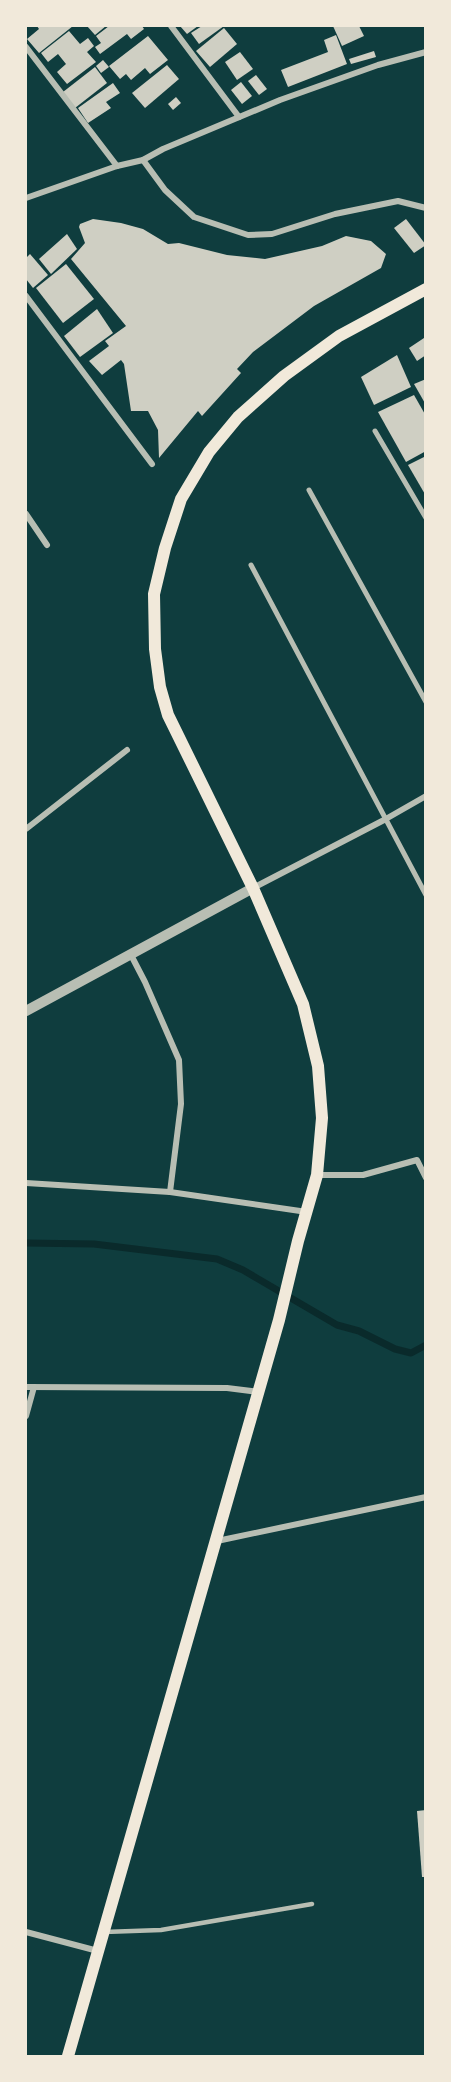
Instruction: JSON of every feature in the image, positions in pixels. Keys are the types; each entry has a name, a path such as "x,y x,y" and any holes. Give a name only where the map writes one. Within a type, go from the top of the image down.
{"main road":[{"path":"68,2056 279,1320 317,1174 321,1118 318,1066 303,1004 253,888 168,716 160,687 155,649 154,594 165,548 181,499 209,452 238,417 284,376 339,336 426,289"}],"street":[{"path":"171,26 239,117"},
{"path":"26,47 117,166"},
{"path":"26,198 117,166 143,160 163,149 280,100 378,65 426,52"},
{"path":"143,160 165,190 194,217 248,235 272,234 335,214 398,201 426,208"},
{"path":"26,296 152,464"},
{"path":"375,431 426,518"},
{"path":"309,490 426,702"},
{"path":"26,514 47,545"},
{"path":"251,565 384,820 426,895"},
{"path":"26,829 127,750"},
{"path":"26,1011 426,796"},
{"path":"131,955 179,1060 181,1104 171,1192"},
{"path":"317,1174 363,1175 417,1160 426,1178"},
{"path":"26,1183 171,1192 307,1212"},
{"path":"26,1387 227,1388 259,1392"},
{"path":"26,1416 34,1387"},
{"path":"216,1541 426,1497"},
{"path":"26,1932 99,1951"}],"lane":[{"path":"104,1932 161,1930 312,1904"}],"building":[{"path":"37,26 73,26 39,53 27,39 39,29"},
{"path":"87,26 106,26 95,35"},
{"path":"109,26 142,26 144,29 131,39 127,34 100,54 95,47 101,43 96,36"},
{"path":"180,26 198,26 187,34"},
{"path":"202,26 224,26 199,44 191,33"},
{"path":"333,26 359,26 364,36 342,46"},
{"path":"224,28 237,44 210,67 196,51"},
{"path":"69,31 80,44 88,38 94,46 87,52 96,62 67,84 57,72 66,64 58,54 48,62 41,53"},
{"path":"336,35 347,64 288,87 281,70 328,52 324,40"},
{"path":"148,36 168,60 150,74 145,68 131,80 126,74 120,79 109,66"},
{"path":"374,51 376,57 351,64 349,59"},
{"path":"240,52 253,69 237,80 225,62"},
{"path":"103,60 109,67 101,73 96,66"},
{"path":"167,65 179,79 145,108 132,93"},
{"path":"95,67 107,83 75,108 63,92"},
{"path":"256,75 267,89 259,95 248,81"},
{"path":"241,82 252,96 242,104 231,90"},
{"path":"113,83 120,93 106,102 111,108 88,123 78,108"},
{"path":"176,97 181,103 173,110 168,104"},
{"path":"93,219 143,229 168,244 179,243 227,255 265,259 322,246 346,236 371,241 386,254 381,268 314,306 253,352 237,369 241,373 202,416 198,411 159,458 158,430 148,411 131,411 124,364 121,360 102,375 89,361 109,346 105,341 126,326 71,259 85,243 80,224"},
{"path":"406,219 426,245 414,253 394,228"},
{"path":"67,234 77,249 51,274 39,259"},
{"path":"30,254 48,275 33,288 26,279 26,258"},
{"path":"66,264 94,299 63,323 36,288"},
{"path":"97,309 113,333 80,357 64,336"},
{"path":"424,338 426,355 417,361 409,348"},
{"path":"397,355 411,387 374,405 361,377"},
{"path":"426,379 426,405 414,384"},
{"path":"414,395 426,416 426,451 406,462 378,412"},
{"path":"426,456 426,496 408,465"},
{"path":"426,1810 426,1877 422,1877 417,1811"}],"waterway":[{"path":"26,1243 94,1244 217,1259 243,1270 337,1325 359,1331 395,1349 411,1353 426,1345"}]}
